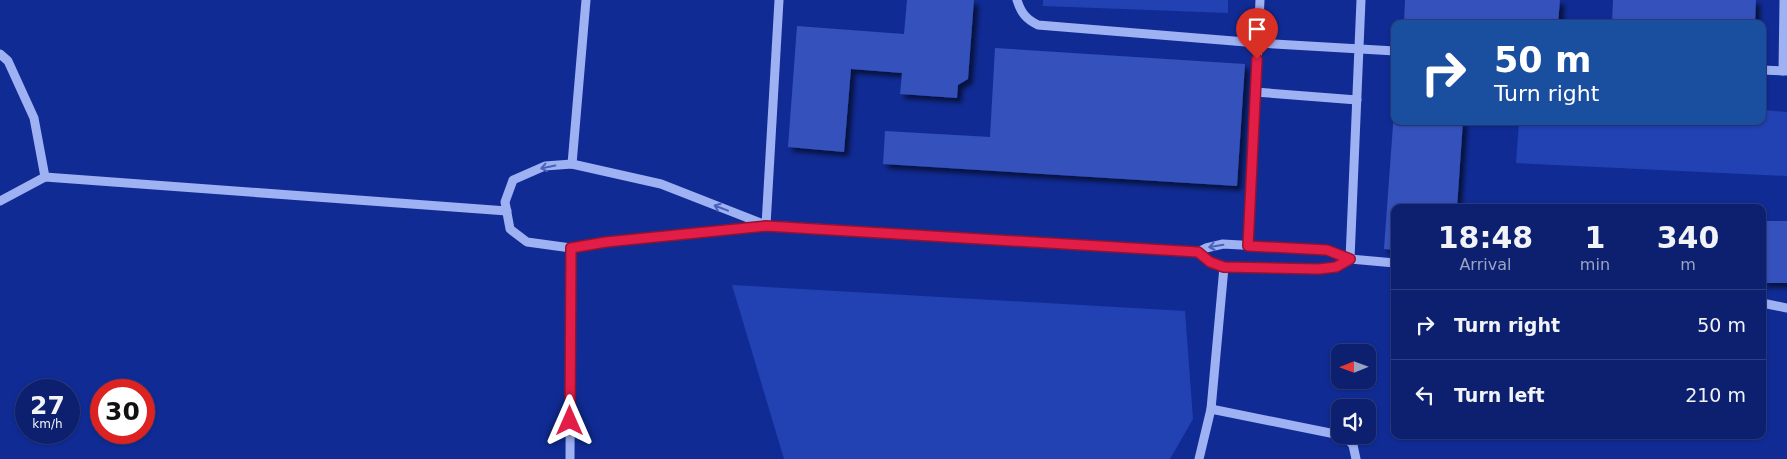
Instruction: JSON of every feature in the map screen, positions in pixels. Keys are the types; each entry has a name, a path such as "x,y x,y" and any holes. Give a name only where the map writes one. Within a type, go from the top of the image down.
{"street":[{"path":"572,164 586,0"},
{"path":"766,226 779,0"},
{"path":"1017,0 1022,13 1028,21 1038,25 1258,43 1391,51"},
{"path":"1248,246 1260,0"},
{"path":"1350,259 1361,0"},
{"path":"1766,70 1785,71 1784,0"},
{"path":"0,54 8,61 34,118 45,177"},
{"path":"1255,92 1356,100"},
{"path":"766,226 661,184 572,164 545,166 513,180 505,202 510,229 527,242 571,248 606,242 766,226 1198,252 1214,245 1327,250 1350,259 1391,263"},
{"path":"0,201 45,177 507,211"},
{"path":"570,459 571,248"},
{"path":"1198,252 1210,262 1224,267 1319,269 1336,267 1350,259"},
{"path":"1199,459 1211,409 1224,267"},
{"path":"1766,304 1787,308"},
{"path":"1211,409 1345,436 1353,445 1356,459"}],"shaded area":[{"path":"1043,0 1228,0 1228,13 1043,6"},
{"path":"1766,110 1787,112 1787,176 1516,163 1519,125 1766,125"},
{"path":"732,285 1185,311 1193,419 1170,459 784,459"}],"building":[{"path":"907,0 974,0 968,79 958,85 957,98 900,94 902,73 851,69 844,152 788,147 797,26 904,34"},
{"path":"1405,0 1560,0 1558,20 1404,20"},
{"path":"1613,0 1756,0 1755,20 1612,20"},
{"path":"995,48 1245,64 1237,186 883,164 885,131 990,137"},
{"path":"1393,125 1463,125 1457,204 1391,204 1391,250 1384,249"},
{"path":"1766,221 1787,221 1787,283 1766,283"}],"route":[{"path":"570,421 571,248 606,242 766,226 1198,252 1210,262 1224,267 1319,269 1344,264 1350,259 1327,250 1248,246 1257,59"}]}
